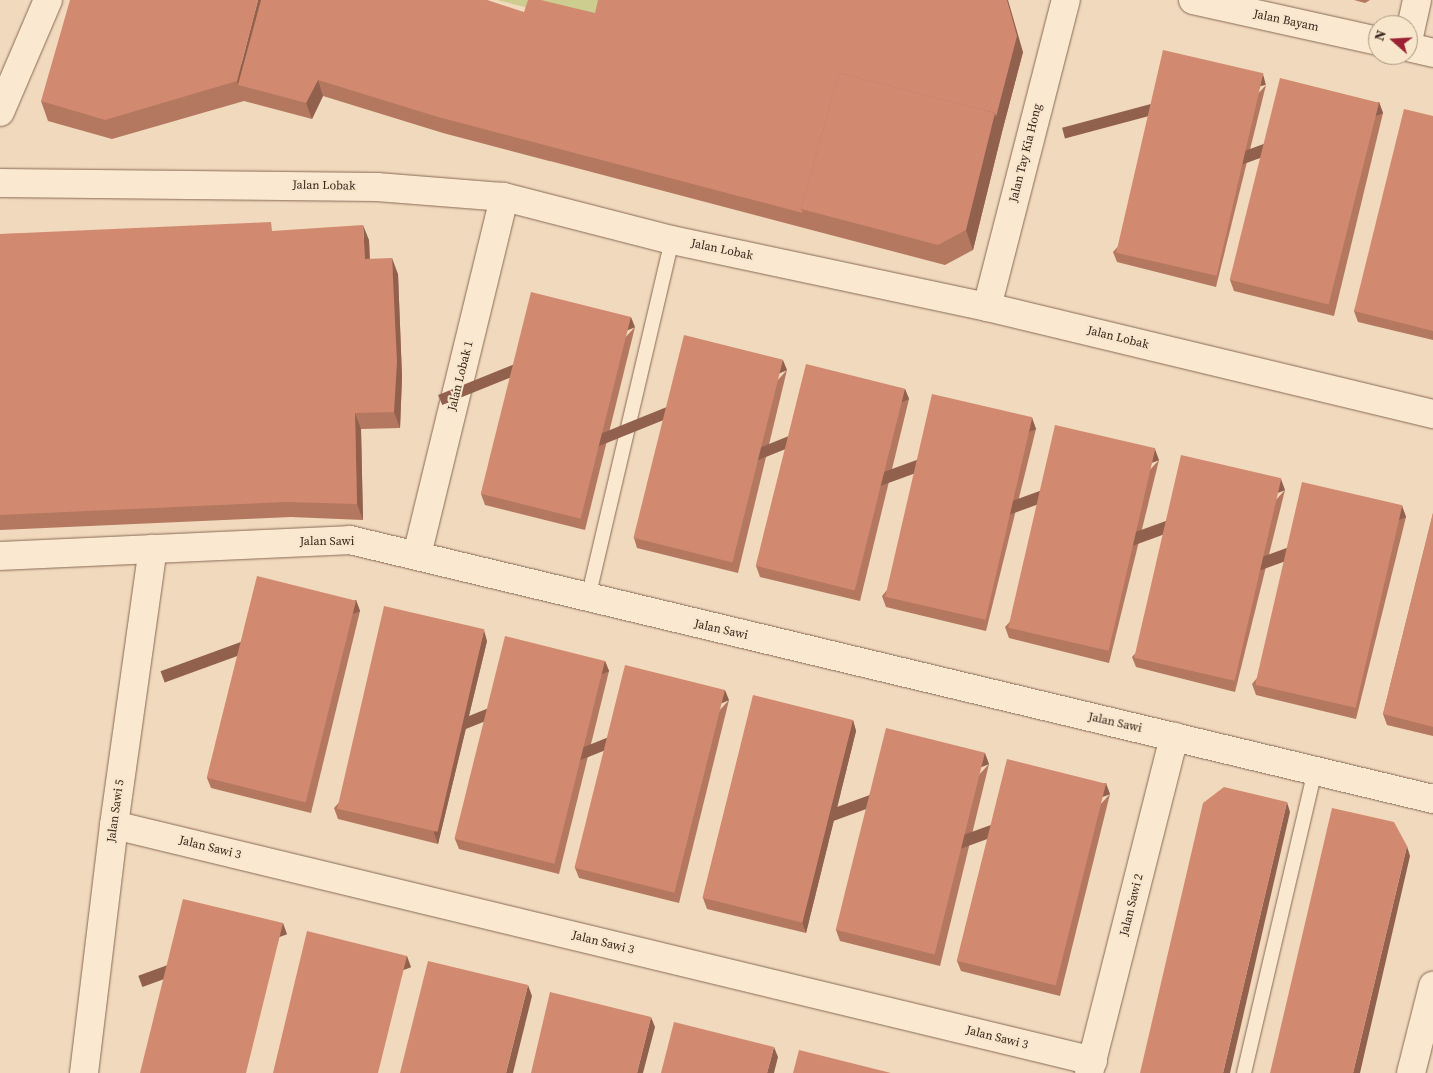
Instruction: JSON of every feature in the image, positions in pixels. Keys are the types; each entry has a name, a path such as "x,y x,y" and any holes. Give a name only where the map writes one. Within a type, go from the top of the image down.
{"street":[{"path":"0,112 48,0"},
{"name":"Jalan Tay Kia Hong","path":"986,307 1066,0"},
{"name":"Jalan Bayam","path":"1193,0 1256,7 1368,38"},
{"path":"1414,15 1418,0"},
{"path":"1418,50 1433,53"},
{"name":"Jalan Lobak","path":"0,183 377,187 504,197 672,240 986,307 1433,414"},
{"name":"Jalan Lobak 1","path":"417,555 504,197"},
{"name":"Jalan Sawi","path":"0,556 350,540 1433,799"},
{"name":"Jalan Sawi 5","path":"84,1073 114,825 153,549"},
{"name":"Jalan Sawi 2","path":"1091,1067 1174,737"},
{"name":"Jalan Sawi 3","path":"114,825 1091,1067"},
{"path":"1411,1073 1433,986"}],"lane":[{"path":"588,598 672,240"},
{"path":"1244,1073 1314,771"}],"shaded area":[{"path":"497,0 605,0 598,26"}],"building":[{"path":"70,0 258,0 237,81 105,120 41,101"},
{"path":"261,0 487,0 524,12 528,0 541,0 595,13 598,0 1007,0 1017,36 996,117 995,113 839,73 801,209 803,213 438,117 318,80 306,103 238,85"},
{"path":"1163,50 1263,73 1217,276 1116,253"},
{"path":"839,73 995,113 966,230 938,245 801,209"},
{"path":"1280,78 1379,103 1329,304 1230,280"},
{"path":"1404,109 1433,116 1433,331 1354,311"},
{"path":"271,222 272,231 363,225 365,259 392,258 397,362 394,412 355,413 357,504 286,502 0,515 0,234"},
{"path":"531,292 631,317 581,519 481,494"},
{"path":"684,335 783,360 732,562 633,538"},
{"path":"806,364 905,389 855,590 756,566"},
{"path":"932,394 1032,417 986,620 885,597"},
{"path":"1055,425 1155,448 1109,651 1008,628"},
{"path":"1181,455 1281,478 1235,681 1134,658"},
{"path":"1302,482 1402,505 1356,708 1255,685"},
{"path":"1433,513 1433,727 1383,714"},
{"path":"257,576 356,601 306,802 207,778"},
{"path":"384,606 484,629 438,832 337,809"},
{"path":"505,636 605,661 554,864 454,839"},
{"path":"625,665 725,690 674,893 574,868"},
{"path":"753,695 853,720 802,923 702,898"},
{"path":"886,728 985,753 935,954 836,930"},
{"path":"1007,759 1106,784 1056,985 957,961"},
{"path":"1224,787 1287,802 1223,1073 1140,1073 1203,803"},
{"path":"1332,808 1394,822 1407,846 1353,1073 1270,1073"},
{"path":"183,899 283,923 246,1073 140,1073"},
{"path":"307,931 407,956 378,1073 273,1073"},
{"path":"428,961 528,985 506,1073 400,1073"},
{"path":"550,992 651,1017 637,1073 531,1073"},
{"path":"674,1022 774,1047 767,1073 661,1073"},
{"path":"799,1050 891,1073 793,1073"}]}
